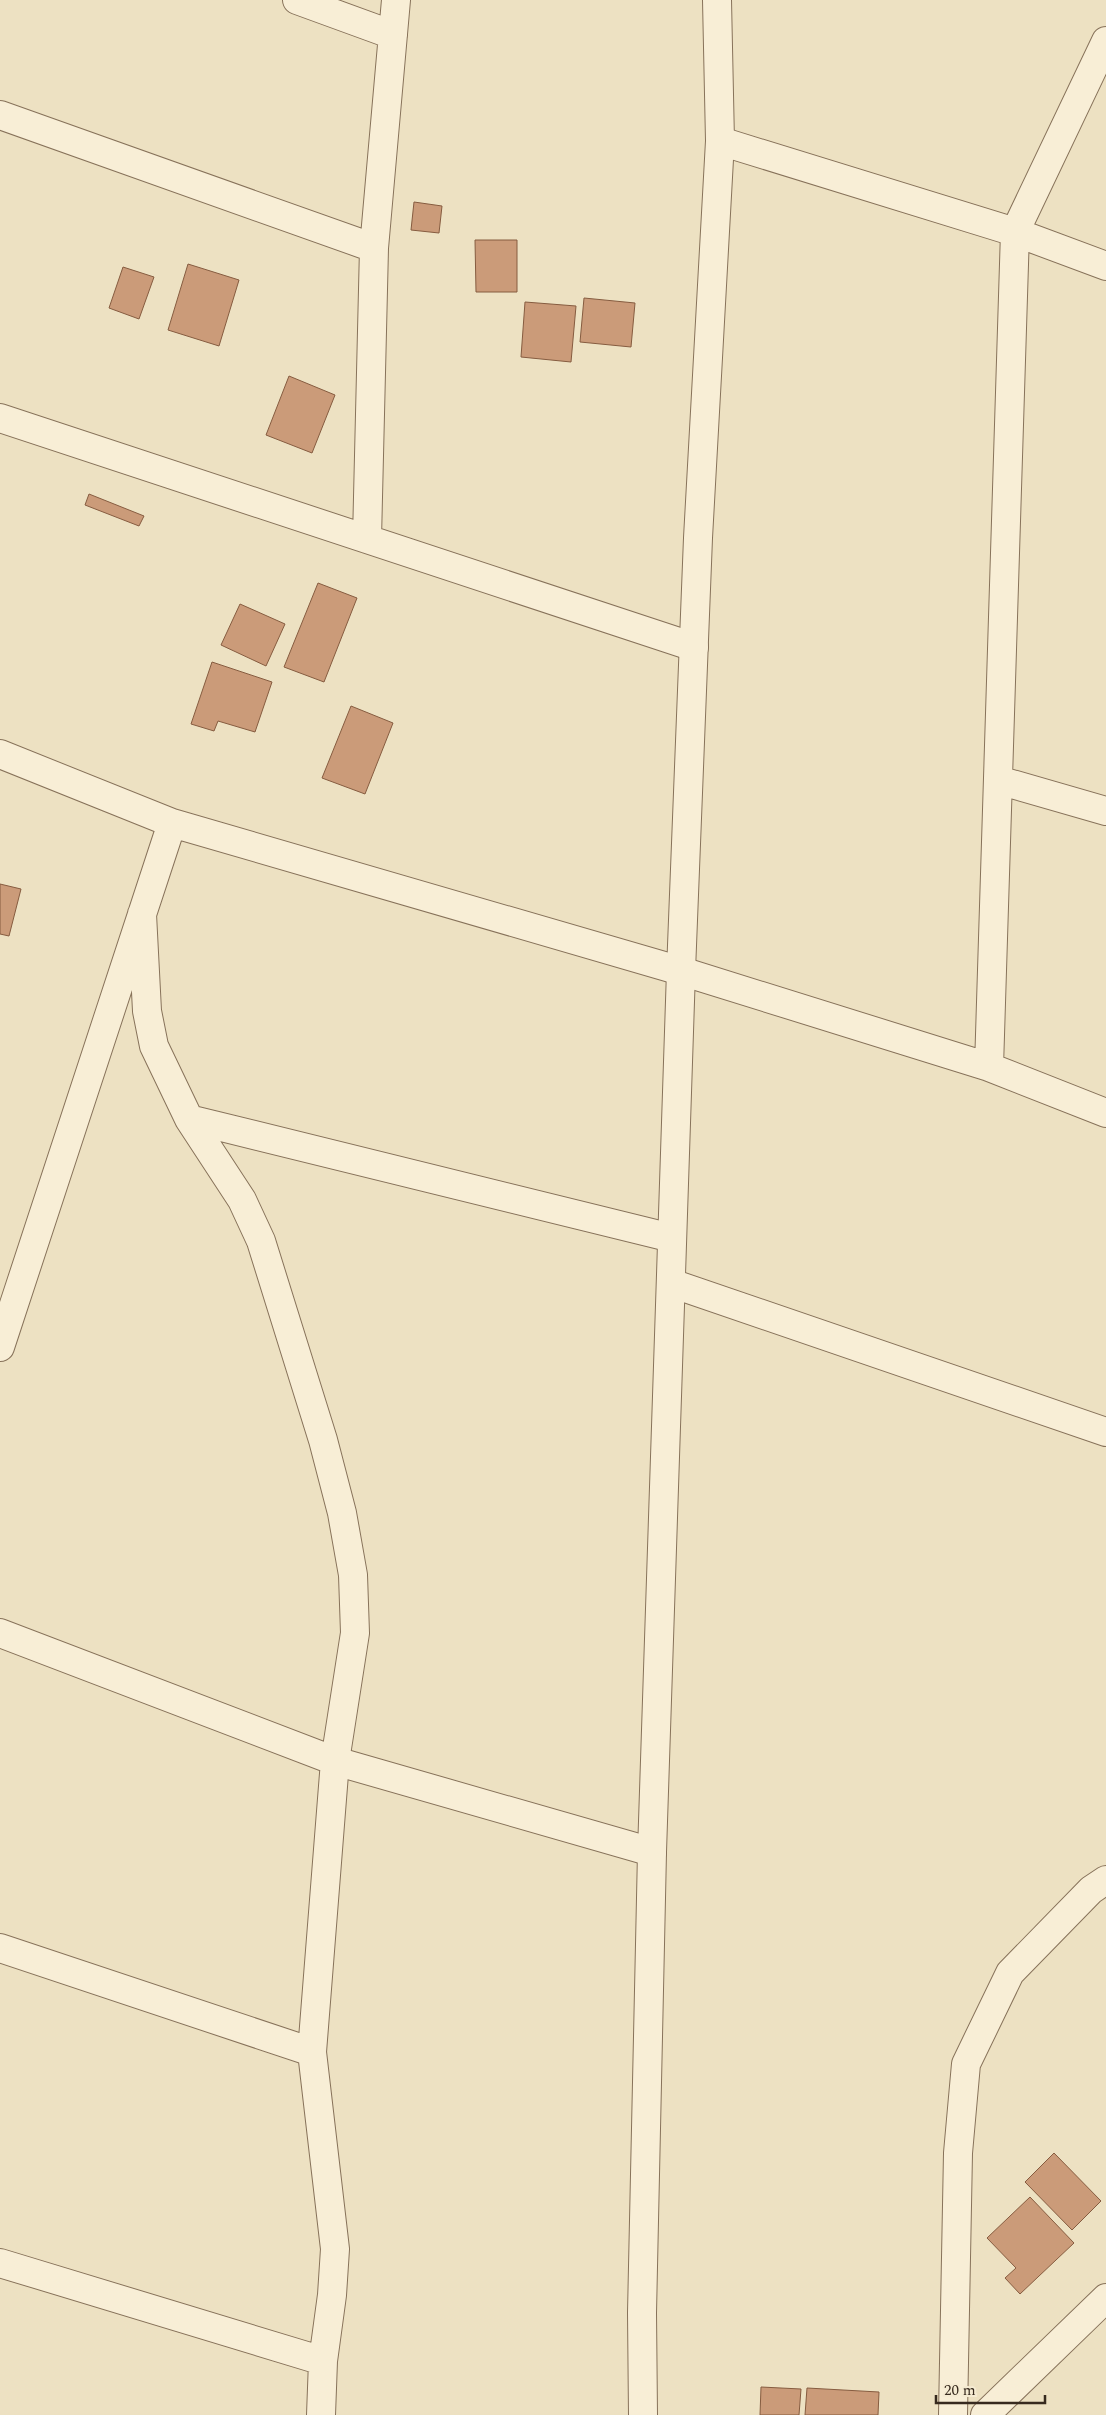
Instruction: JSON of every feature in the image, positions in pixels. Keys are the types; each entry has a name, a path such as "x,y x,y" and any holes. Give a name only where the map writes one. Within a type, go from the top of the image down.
{"street":[{"path":"297,0 393,35"},
{"path":"367,539 374,248 396,0"},
{"path":"643,2415 642,2313 652,1852 681,971 694,647 720,141 717,0"},
{"path":"989,1067 1015,232 1106,41"},
{"path":"0,115 374,248"},
{"path":"720,141 1015,232 1106,266"},
{"path":"0,418 694,647"},
{"path":"0,754 172,823 681,971 989,1067 1106,1113"},
{"path":"998,780 1106,811"},
{"path":"0,1348 172,823"},
{"path":"142,914 147,1010 154,1046 189,1118 242,1200 261,1241 323,1440 342,1513 353,1576 355,1632 335,1761 312,2052 335,2249 332,2295 323,2360 321,2415"},
{"path":"189,1118 672,1238"},
{"path":"671,1283 1106,1432"},
{"path":"0,1633 335,1761 652,1852"},
{"path":"953,2415 958,2153 966,2064 1010,1973 1091,1890 1106,1880"},
{"path":"0,1948 312,2052"},
{"path":"0,2263 323,2360"},
{"path":"985,2415 1106,2298"}],"building":[{"path":"414,202 442,206 439,233 411,230"},
{"path":"475,240 517,240 517,292 476,292"},
{"path":"188,264 239,280 219,346 168,330"},
{"path":"123,267 154,277 139,319 109,308"},
{"path":"584,298 635,303 631,347 580,342"},
{"path":"525,302 576,306 571,362 521,357"},
{"path":"289,376 335,395 312,453 266,435"},
{"path":"89,494 144,516 139,526 85,505"},
{"path":"318,583 357,598 324,682 284,667"},
{"path":"240,604 285,624 266,666 221,645"},
{"path":"212,662 272,682 255,732 218,721 214,731 191,724"},
{"path":"351,706 393,723 365,794 322,778"},
{"path":"0,884 21,889 9,936 0,934"},
{"path":"1054,2153 1101,2201 1072,2230 1025,2182"},
{"path":"1030,2197 1074,2243 1020,2294 1005,2278 1016,2268 987,2238"},
{"path":"761,2387 801,2389 799,2415 760,2415"},
{"path":"807,2388 879,2392 878,2415 805,2415"}]}
